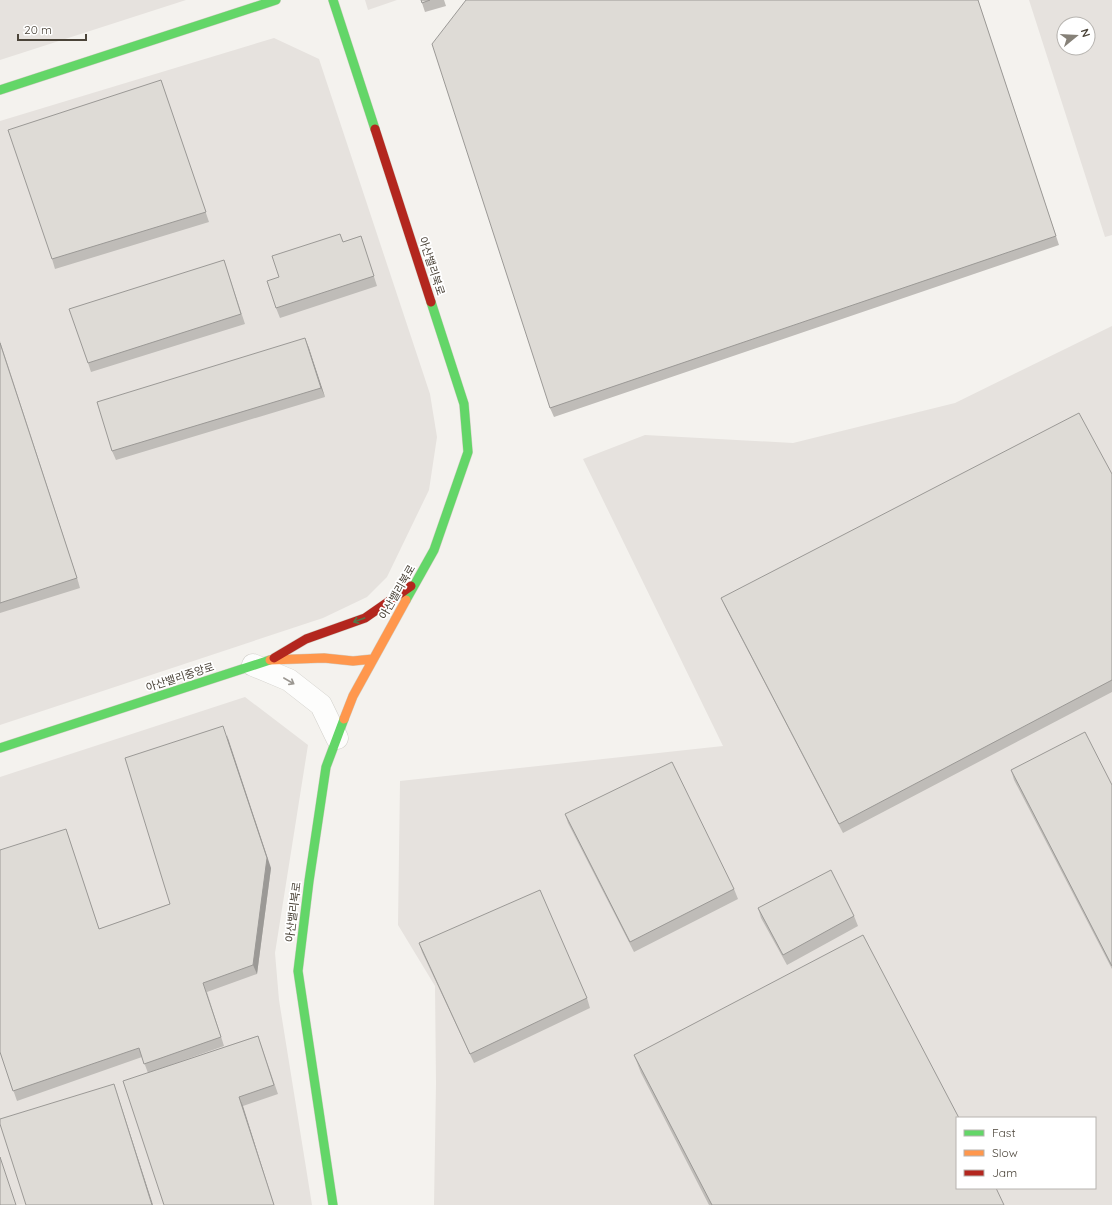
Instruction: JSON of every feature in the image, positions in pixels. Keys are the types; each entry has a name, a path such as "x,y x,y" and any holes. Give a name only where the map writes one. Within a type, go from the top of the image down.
{"street":[{"path":"0,90 276,0"},
{"name":"아산밸리북로","path":"333,0 464,404 468,452 434,550 353,696 326,767 309,881 298,971 333,1205"},
{"path":"337,738 321,705 290,680 262,662 306,639 365,618 415,584"},
{"name":"아산밸리중앙로","path":"0,748 262,662 324,658 353,661 373,659"}],"shaded area":[{"path":"0,0 186,0 0,60"},
{"path":"365,0 397,0 368,10"},
{"path":"1029,0 1112,0 1112,235 1105,237"},
{"path":"274,38 319,59 430,394 437,437 429,490 387,577 367,597 323,618 0,725 0,121"},
{"path":"1112,326 1112,1205 434,1205 436,1083 435,986 398,925 400,781 723,746 583,459 645,435 793,443 955,403"},
{"path":"245,697 308,745 275,953 279,1000 312,1205 0,1205 0,777"}],"building":[{"path":"421,0 430,0 422,3"},
{"path":"466,0 978,0 1056,236 550,408 432,44"},
{"path":"161,80 206,212 52,259 8,130"},
{"path":"340,234 343,242 361,236 374,276 276,308 267,281 279,277 272,256"},
{"path":"224,260 241,314 88,363 69,309"},
{"path":"305,338 321,388 112,451 97,402"},
{"path":"0,343 77,578 0,603"},
{"path":"1079,413 1112,474 1112,680 839,824 721,598"},
{"path":"223,726 267,858 253,965 203,983 221,1037 144,1064 139,1048 13,1091 0,1052 0,850 66,829 99,929 170,904 125,758"},
{"path":"1085,732 1112,785 1112,966 1011,770"},
{"path":"672,762 734,889 630,942 565,814"},
{"path":"831,870 854,916 783,955 758,908"},
{"path":"540,890 587,998 470,1054 419,943"},
{"path":"863,935 958,1117 956,1117 956,1189 996,1189 1004,1205 712,1205 634,1055"},
{"path":"258,1036 274,1085 239,1097 274,1205 164,1205 123,1081"},
{"path":"114,1084 152,1205 26,1205 0,1124 0,1119"},
{"path":"0,1157 16,1205 0,1205"}],"traffic: fast":[{"path":"0,90 276,0"},
{"path":"333,0 375,129"},
{"path":"406,600 434,550 468,452 464,404 431,302"},
{"path":"0,748 270,660"},
{"path":"333,1205 298,971 309,881 326,767 344,719"}],"traffic: slow":[{"path":"344,719 353,696 406,600"},
{"path":"270,660 324,658 353,661 373,659"}],"traffic: jam":[{"path":"375,129 431,302"},
{"path":"274,658 306,639 365,618 411,586"}]}
